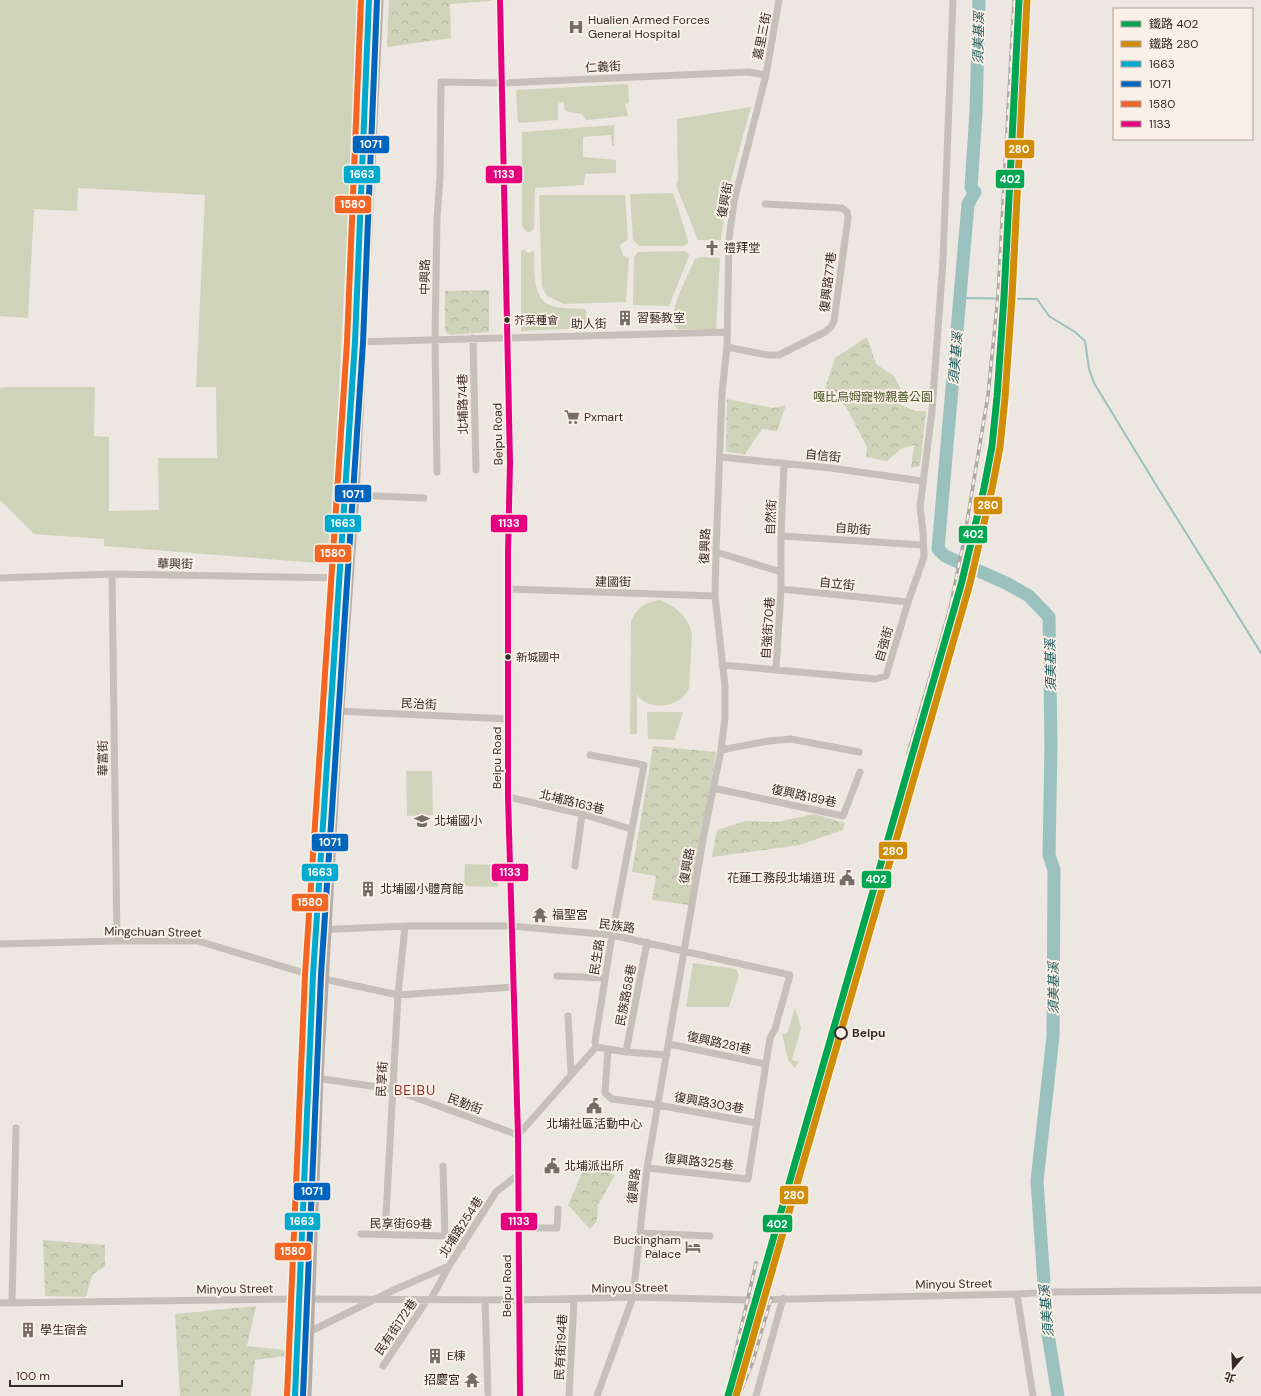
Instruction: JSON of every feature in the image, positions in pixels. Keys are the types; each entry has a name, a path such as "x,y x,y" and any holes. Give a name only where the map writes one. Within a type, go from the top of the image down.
{"main road":[{"path":"295,1396 298,1299 314,1077 324,979 349,578 356,496 369,0"},
{"path":"307,1396 314,1077 313,975 338,578 359,342 379,0"}],"street":[{"name":"Beipu Road","path":"500,0 510,462 508,553 510,589 508,797 519,1174 518,1300 520,1396"},
{"name":"嘉里三街","path":"766,75 779,0"},
{"name":"自強街","path":"722,665 876,679 886,676 908,602 924,556 920,507 922,481 932,411 943,260 953,0"},
{"name":"仁義街","path":"441,82 502,83 740,72 766,75"},
{"name":"復興街","path":"727,332 731,222 734,201 766,75"},
{"name":"中興路","path":"437,472 435,340 437,219 440,177 441,82"},
{"name":"復興路77巷","path":"727,347 767,355 779,355 826,332 831,327 834,320 848,218 847,212 842,208 765,204"},
{"name":"助人街","path":"359,342 727,332"},
{"name":"復興路","path":"598,1396 633,1297 647,1168 684,950 721,750 725,686 715,596 722,393 727,347 727,332"},
{"name":"北埔路74巷","path":"473,338 476,470"},
{"name":"自信街","path":"720,457 784,463 922,481"},
{"name":"自然街","path":"781,572 784,463"},
{"path":"356,496 424,498"},
{"name":"自助街","path":"781,536 923,545"},
{"path":"716,552 781,572 781,589"},
{"name":"華興街","path":"0,578 112,574 349,578"},
{"name":"華富街","path":"112,574 117,941"},
{"name":"建國街","path":"510,589 715,596"},
{"name":"自立街","path":"781,589 908,602"},
{"name":"自強街70巷","path":"776,669 781,589"},
{"name":"民治街","path":"330,710 508,719"},
{"path":"721,750 768,741 791,739 859,752"},
{"name":"民生路","path":"590,755 644,765 612,935 596,1047"},
{"name":"復興路189巷","path":"713,788 843,816 860,772"},
{"name":"北埔路163巷","path":"508,797 582,814 631,829"},
{"path":"575,866 582,814"},
{"name":"民族路","path":"317,930 405,926 511,926 612,935 790,975 775,1029 770,1038 765,1064"},
{"name":"民享街","path":"386,1234 392,1090 398,995 405,926"},
{"name":"Mingchuan Street","path":"0,944 117,941 198,941 324,979 398,995 514,987"},
{"name":"民族路58巷","path":"626,1052 647,942"},
{"path":"557,976 605,978"},
{"path":"568,1016 571,1073"},
{"name":"復興路281巷","path":"669,1044 765,1064"},
{"path":"518,1135 571,1073 596,1047 626,1052 667,1055"},
{"name":"復興路303巷","path":"608,1049 605,1093 612,1099 658,1105 756,1123"},
{"path":"756,1123 765,1064"},
{"name":"民勤街","path":"314,1077 392,1090 518,1135"},
{"name":"復興路325巷","path":"647,1168 748,1179 756,1123"},
{"path":"12,1302 16,1128"},
{"path":"443,1166 445,1236"},
{"name":"北埔路254巷","path":"429,1299 496,1192 519,1174"},
{"path":"519,1228 556,1228 558,1209"},
{"path":"640,1232 710,1236"},
{"name":"民享街69巷","path":"361,1234 445,1236 462,1247"},
{"path":"309,1332 372,1300 449,1266"},
{"name":"Minyou Street","path":"0,1303 298,1299 310,1301 429,1299 574,1300 633,1297 739,1299 1026,1294 1053,1292 1261,1290"},
{"path":"1017,1294 1033,1396"},
{"path":"756,1396 782,1298"},
{"name":"民有街172巷","path":"383,1366 429,1299"},
{"path":"485,1300 488,1393"},
{"name":"民有街194巷","path":"569,1396 574,1300"}],"green space":[{"path":"0,0 359,0 330,564 104,546 104,539 34,534 0,500 0,388 3,387 95,387 94,436 109,437 109,511 159,510 158,458 217,458 216,387 196,387 205,195 78,188 77,211 34,209 28,318 0,316"},
{"path":"389,0 491,1 450,4 451,38 387,47"},
{"path":"628,84 629,103 625,104 628,116 586,120 582,114 565,111 563,101 558,104 558,120 518,123 516,90"},
{"path":"751,107 727,194 721,240 698,240 676,185 678,181 677,119"},
{"path":"614,125 614,146 612,146 611,135 583,137 583,157 616,160 616,173 585,174 584,185 535,188 534,229 528,233 522,226 522,132"},
{"path":"673,193 688,240 687,244 683,246 639,246 633,240 630,194"},
{"path":"539,195 625,195 628,239 620,245 623,255 629,259 626,302 564,304 547,296 542,287"},
{"path":"524,249 528,253 534,251 537,290 540,297 545,303 552,306 586,309 587,328 521,331 521,251"},
{"path":"684,251 688,253 689,256 669,306 633,305 634,257 638,252"},
{"path":"701,257 720,258 716,329 678,329 674,325 674,309 695,259"},
{"path":"489,290 489,332 450,335 445,331 445,291"},
{"name":"嘎比烏姆寵物親善公園","path":"867,337 876,364 894,376 901,389 901,405 915,411 926,411 920,466 911,468 914,445 901,449 887,461 866,457 867,447 846,407 825,388 835,358"},
{"path":"727,399 773,408 786,405 777,431 762,429 745,454 726,452"},
{"path":"660,600 671,605 684,617 688,622 692,633 689,688 679,700 664,705 649,704 642,700 637,694 637,734 630,734 631,621 633,616 642,606"},
{"path":"647,712 683,712 674,740 648,739"},
{"path":"653,746 716,752 689,905 652,900 656,876 632,872"},
{"path":"406,771 432,771 433,815 407,816"},
{"path":"814,814 845,823 843,830 800,845 712,857 717,830 745,821 777,822"},
{"path":"465,864 498,865 498,887 464,886"},
{"path":"693,963 736,969 739,975 729,1007 686,1007"},
{"path":"795,1008 801,1028 792,1060 799,1062 795,1068 788,1060 782,1034 778,1033 787,1034"},
{"path":"586,1164 615,1175 598,1205 597,1221 590,1229 568,1205"},
{"path":"43,1240 105,1245 105,1266 92,1275 86,1297 45,1296"},
{"path":"256,1306 247,1346 286,1350 285,1356 255,1360 251,1396 180,1396 175,1314"}],"waterway":[{"name":"須美基溪","path":"979,0 976,112 971,188 975,192 968,204 938,549 945,556 1006,583 1029,596 1049,617 1051,745 1049,855 1054,870 1053,1036 1037,1181 1047,1328 1058,1396"},
{"path":"961,298 1037,299 1049,316 1075,332 1085,341 1089,369 1094,383 1261,653"}],"railway":[{"path":"908,753 950,608 964,540 988,395 998,296 1014,0"},
{"path":"734,1396 799,1184 842,1034 905,797 977,545 997,447 1003,398 1024,0"},
{"path":"733,1363 756,1263"},
{"path":"739,1396 753,1361 771,1299"},
{"path":"726,1396 734,1359"}],"rail line":[{"name":"402","path":"728,1396 961,585 984,488 992,446 997,397 1004,297 1019,0"},
{"name":"280","path":"736,1396 969,587 992,489 1000,447 1005,398 1012,297 1027,0"}],"transit line":[{"name":"1580","path":"287,1396 305,975 347,342 361,0"},
{"name":"1663","path":"295,1396 313,975 355,342 369,0"},
{"name":"1071","path":"303,1396 321,975 363,343 377,0"},
{"name":"1133","path":"500,0 510,462 508,553 508,797 518,1135 520,1396"}],"place":[{"name":"Hualien Armed Forces General Hospital","path":"576,27"},
{"name":"禮拜堂","path":"712,248"},
{"name":"習藝教室","path":"625,318"},
{"name":"芥菜種會","path":"507,320"},
{"name":"Pxmart","path":"572,417"},
{"name":"新城國中","path":"508,657"},
{"name":"北埔國小","path":"422,821"},
{"name":"花蓮工務段北埔道班","path":"847,878"},
{"name":"北埔國小體育館","path":"368,889"},
{"name":"福聖宮","path":"540,915"},
{"name":"Beipu","path":"841,1033"},
{"name":"北埔社區活動中心","path":"594,1106"},
{"name":"北埔派出所","path":"552,1166"},
{"name":"Buckingham Palace","path":"693,1247"},
{"name":"學生宿舍","path":"28,1330"},
{"name":"E棟","path":"435,1356"},
{"name":"招慶宮","path":"472,1380"}],"district":[{"name":"BEIBU","path":"415,1090"}]}
